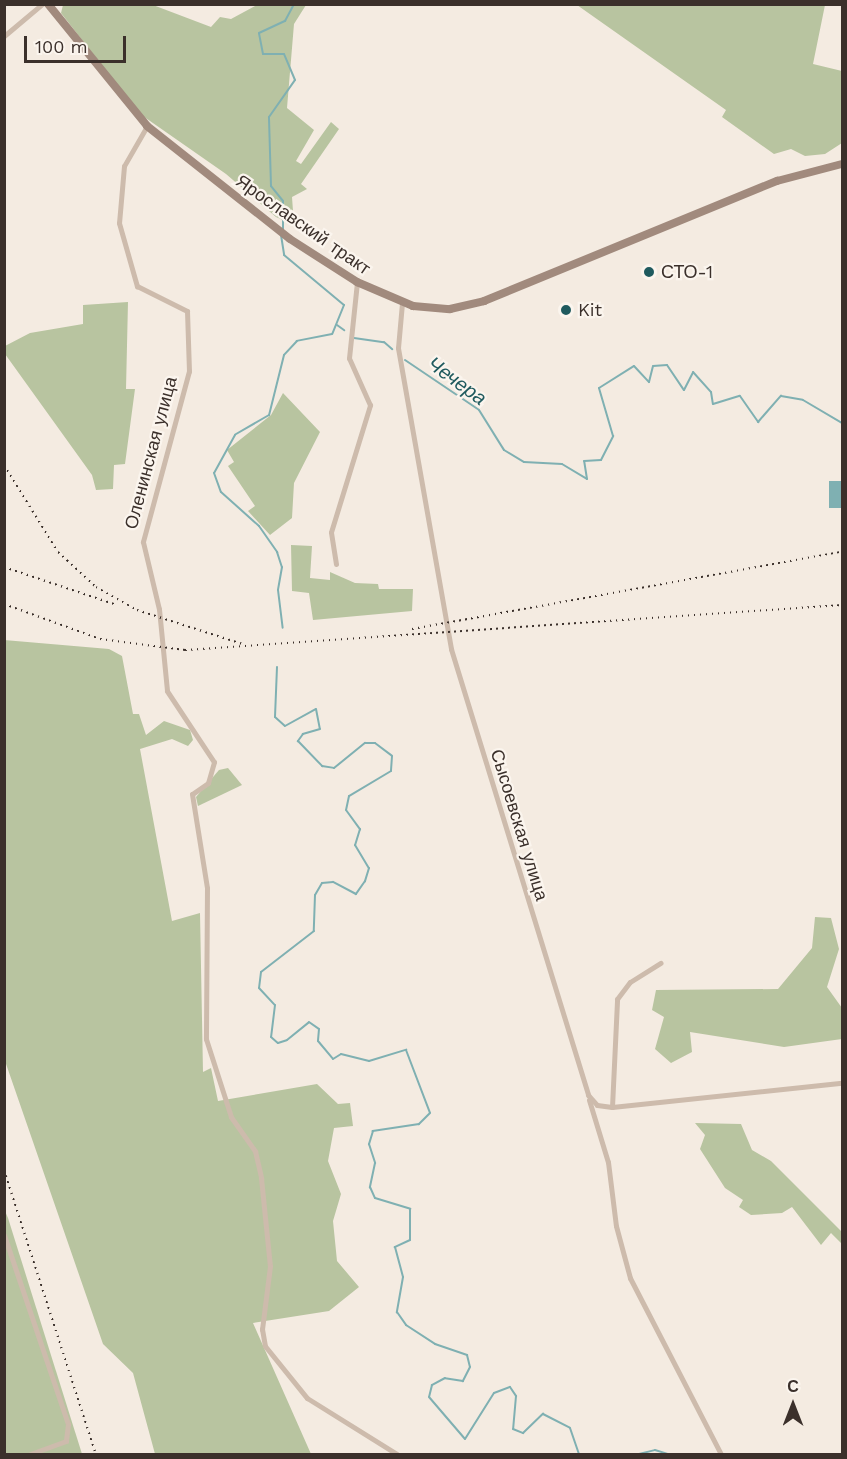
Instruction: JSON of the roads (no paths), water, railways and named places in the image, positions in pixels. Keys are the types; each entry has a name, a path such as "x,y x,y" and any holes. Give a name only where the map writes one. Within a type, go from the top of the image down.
{"street":[{"path":"4,36 42,4"},
{"name":"Ярославский тракт","path":"48,4 147,126 290,239 357,282 402,303 438,310 484,301 777,181 843,164"},
{"name":"Оленинская улица","path":"147,126 130,152 120,183 121,241 136,286 187,311 190,339 189,371 145,526 145,561 159,609 167,692 214,762 208,783 192,794 207,888 206,1040 231,1116 255,1151 261,1178 270,1266 262,1329 266,1347 298,1390 397,1455"},
{"path":"336,564 331,532 370,405 349,358 357,282"},
{"name":"Сысоевская улица","path":"402,303 398,348 451,649 597,1125 630,1278 721,1455"},
{"path":"597,1125 609,1107 617,999 630,982 661,963"},
{"path":"588,1095 609,1107 843,1083"},
{"path":"4,1235 68,1424 66,1441 30,1455"}],"water":[{"path":"829,481 842,481 842,508 829,508"}],"waterway":[{"path":"283,229 283,201 271,186 269,117 295,80 284,54 263,54 259,33 285,21 294,4"},
{"path":"281,235 284,255 344,305 332,334 297,341 284,355 269,415 235,435 214,473 221,492 259,526 277,552 282,567 278,590 283,628"},
{"name":"Чечера","path":"337,325 344,330"},
{"name":"Чечера","path":"354,338 384,342 392,349"},
{"name":"Чечера","path":"405,360 479,410 504,450 524,462 562,464 587,479 584,461 601,460 613,436 599,388 634,366 649,382 653,366 667,365 684,390 693,372 711,392 713,404 740,396 758,422 781,396 803,400 842,423"},
{"path":"277,667 275,717 285,726 316,709 320,729 303,734 298,741 322,766 334,768 365,743 375,743 392,756 391,771 349,796 346,810 360,829 355,845 369,868 365,881 356,894 333,882 322,883 315,895 314,931 261,972 259,988 275,1005 271,1037 278,1043 287,1040 309,1022 319,1029 318,1041 333,1059 341,1054 369,1061 406,1050 430,1113 419,1124 373,1131 369,1144 375,1163 370,1187 375,1198 410,1209 410,1240 395,1247 403,1277 397,1312 406,1325 435,1344 467,1355 470,1367 463,1381 445,1378 432,1385 429,1397 465,1439 494,1393 510,1387 516,1396 513,1429 523,1433 543,1414 570,1428 579,1454"},
{"path":"639,1454 655,1450 668,1454"}],"railway":[{"path":"4,465 58,552 96,587 137,610 242,644"},
{"path":"412,629 842,552"},
{"path":"4,567 117,605"},
{"path":"4,604 100,639 185,650 842,605"},
{"path":"4,1170 96,1454"}],"place":[{"name":"СТО-1","path":"649,272"},
{"name":"Kit","path":"566,310"}]}
